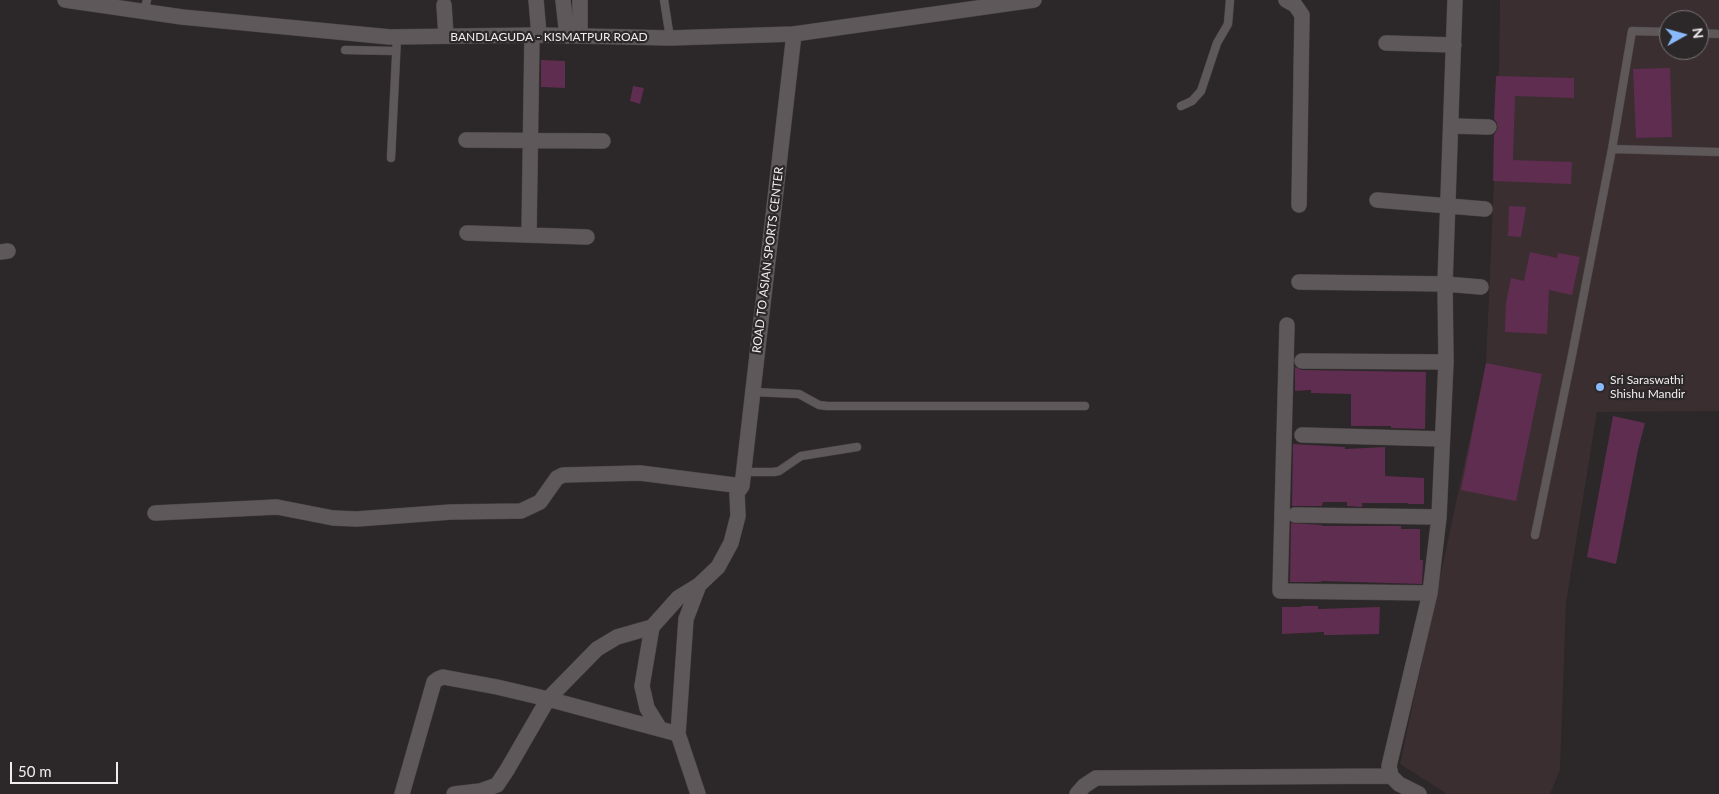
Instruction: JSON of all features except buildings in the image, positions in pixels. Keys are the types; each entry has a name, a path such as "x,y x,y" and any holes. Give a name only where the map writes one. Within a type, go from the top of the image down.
{"street":[{"name":"BANDLAGUDA - KISMATPUR ROAD","path":"65,0 146,6 182,17 396,44 446,36 535,35 670,38 794,34 1034,0"},
{"path":"529,234 530,140 536,0"},
{"path":"563,0 574,36"},
{"path":"574,36 580,0"},
{"path":"1286,0 1295,6 1302,15 1299,205"},
{"path":"1420,794 1399,784 1391,776 1389,766 1430,593 1439,517 1446,362 1445,284 1456,0"},
{"path":"444,5 446,36"},
{"name":"ROAD TO ASIAN SPORTS CENTER","path":"700,584 718,567 731,543 738,516 737,492 743,479 794,34"},
{"path":"1386,43 1454,45"},
{"path":"1451,126 1489,127"},
{"path":"466,140 604,141"},
{"path":"1377,200 1486,209"},
{"path":"467,233 587,237"},
{"path":"1299,282 1445,284 1481,287"},
{"path":"1287,325 1280,591 1430,593"},
{"path":"1302,361 1446,362"},
{"path":"1302,435 1442,439"},
{"path":"155,513 277,507 290,508 310,514 357,518 452,512 521,511 540,502 557,478 563,475 640,473 743,479"},
{"path":"1295,515 1439,517"},
{"path":"454,794 480,791 497,785 508,770 548,700 597,649 617,637 652,626 678,598 700,584"},
{"path":"698,794 678,734 686,619 700,584"},
{"path":"652,626 642,686 647,708 660,729"},
{"path":"402,794 434,682 443,677 497,687 678,734"},
{"path":"1078,794 1084,786 1096,778 1391,776"}],"lane":[{"path":"664,0 670,38"},
{"path":"1181,106 1192,101 1201,91 1217,43 1228,24 1230,0"},
{"path":"1535,535 1612,149 1632,31 1659,32"},
{"path":"345,50 396,44 391,158"},
{"path":"1612,149 1719,152"},
{"path":"752,392 799,394 819,405 827,406 1085,406"},
{"path":"743,479 774,472 801,456 857,447"}],"shaded area":[{"name":"Sri Saraswathi Shishu Mandir","path":"1500,0 1719,0 1719,411 1597,412 1566,603 1560,770 1550,794 1447,794 1400,764 1486,363 1499,68"}],"place":[{"name":"Sri Saraswathi Shishu Mandir","path":"1600,387"}]}
